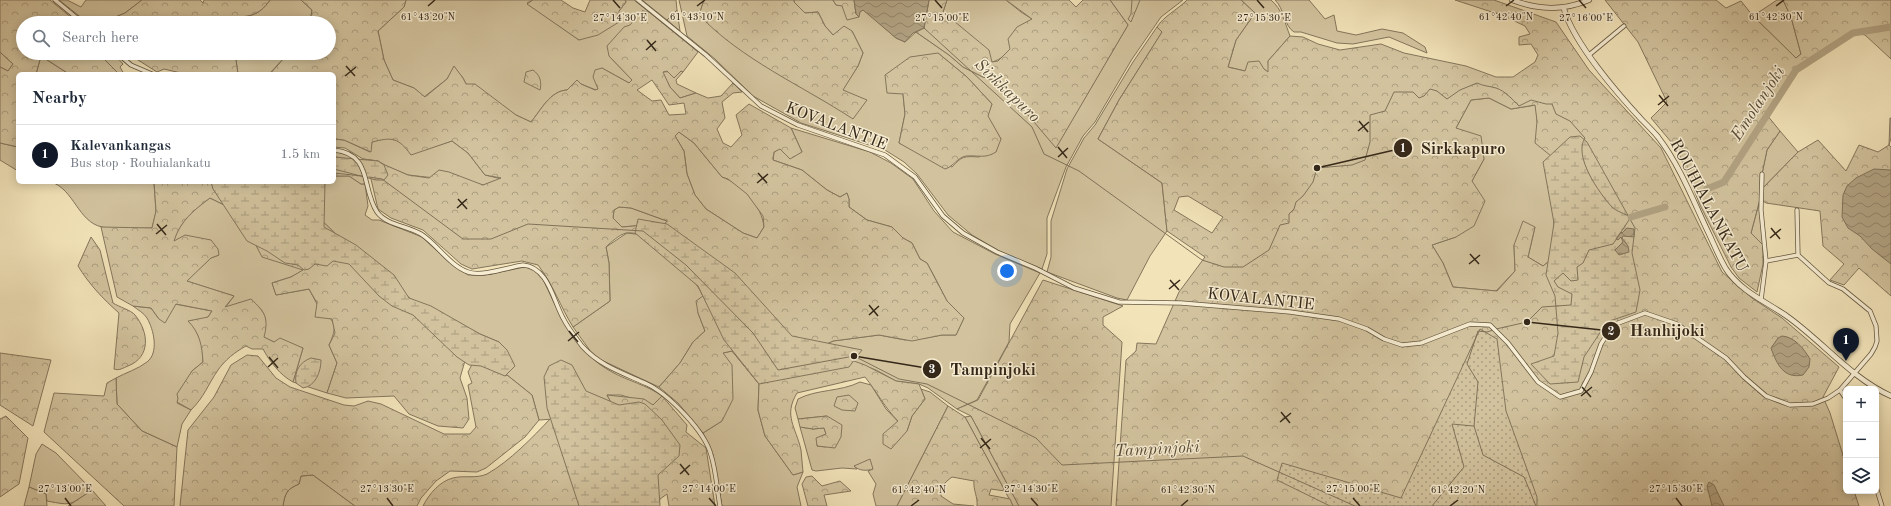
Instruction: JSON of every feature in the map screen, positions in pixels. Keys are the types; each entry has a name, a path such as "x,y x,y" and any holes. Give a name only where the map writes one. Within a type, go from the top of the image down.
{"street":[{"path":"55,0 74,16"},
{"name":"KOVALANTIE","path":"638,0 706,55 761,106 798,125 885,155 915,177 943,216 963,233 997,252 1035,268 1074,288 1119,302 1181,303 1290,312 1339,319 1367,329 1384,339 1402,345 1421,343 1470,324 1490,325 1538,382 1560,397 1581,391 1591,372 1601,344 1613,325 1646,313 1677,324 1726,358 1744,378 1766,396 1777,402 1790,405 1813,404 1828,398 1840,390 1875,347 1877,341 1874,319 1870,311 1843,288 1829,283 1798,255"},
{"path":"1512,0 1534,7 1564,8 1589,0"},
{"name":"ROUHIALANKATU","path":"1564,8 1570,23 1589,55 1667,150 1685,183 1726,269 1736,282 1788,318 1854,373 1871,385 1891,396"},
{"path":"1589,55 1624,26"},
{"path":"125,60 131,65 147,72"},
{"path":"336,150 350,154 359,162 364,172 377,212 382,218 419,233 429,240 450,260 469,272 484,272 523,265 537,270 550,289 562,318 570,331 590,354 600,362 662,393 673,402 700,433 711,455 720,506"},
{"path":"1760,300 1766,261 1760,210 1762,174"},
{"path":"1766,261 1798,255 1797,210"},
{"path":"1840,390 1843,394"},
{"path":"1878,494 1882,506"}],"green space":[{"path":"0,0 50,0 69,16 16,16 16,60 40,60 37,72 16,72 16,147 0,143 0,67 8,71 13,64 0,52"},
{"path":"59,0 67,0 81,7 86,0 142,0 125,13 118,16 79,16"},
{"path":"142,0 200,0 203,3 204,0 270,0 266,6 257,13 248,16 118,16 125,13"},
{"path":"270,0 301,0 312,10 311,16 248,16 257,13 266,6"},
{"path":"301,0 406,0 404,7 378,31 384,60 393,80 414,88 425,97 447,79 454,66 466,84 475,84 516,115 531,122 551,97 561,91 567,90 577,80 581,84 595,90 598,89 593,77 595,70 602,68 629,83 632,80 609,56 607,46 624,27 630,25 642,11 649,12 698,52 683,72 681,71 674,78 667,71 663,72 670,87 680,98 696,93 708,98 721,96 733,83 742,92 733,93 722,102 725,118 717,129 723,143 731,147 742,135 736,115 749,104 791,128 802,152 790,159 780,149 774,152 773,160 802,170 827,190 840,197 847,193 849,207 867,220 892,227 903,238 912,243 920,259 927,263 947,301 964,318 956,335 942,335 912,341 879,335 833,341 818,348 865,365 896,381 919,384 925,399 912,416 907,431 891,449 883,444 883,434 898,421 889,411 865,377 797,393 791,408 791,415 801,450 803,472 793,475 765,436 758,410 759,384 732,351 723,353 732,365 733,399 722,421 703,433 678,403 659,387 680,363 693,342 705,331 698,313 696,301 703,296 696,283 664,245 645,236 634,233 626,233 621,235 610,243 606,247 609,263 610,301 573,327 548,280 538,265 522,261 472,269 461,264 423,230 391,218 378,209 371,179 363,159 378,161 408,175 429,178 439,170 449,172 483,185 501,178 485,175 468,153 452,141 411,155 402,145 390,139 372,142 371,152 344,140 336,139 336,72 272,72 282,60 336,60 336,16 311,16 312,10","holes":["652,80 669,105 684,103 686,114 669,115 661,100 652,101 637,90","679,132 694,143 722,177 728,179 747,194 763,216 764,227 757,238 743,233 706,209 695,195 687,174 684,151 675,136","619,207 631,208 667,221 658,233 645,225 622,227 613,218 614,210"]},
{"path":"406,0 533,0 527,3 579,40 619,11 626,2 625,0 634,0 649,12 642,11 609,56 632,80 629,83 602,68 597,82 598,89 596,90 581,84 577,80 567,90 561,91 551,97 531,122 516,115 466,84 454,67 447,79 424,97 414,88 393,80 384,60 378,31 404,7"},
{"path":"533,0 561,0 573,8 585,12 590,0 625,0 626,2 619,11 619,22 598,35 579,40 527,4"},
{"path":"642,0 676,0 677,10 667,20"},
{"path":"679,0 704,0 699,15 754,59 825,101 842,90 858,66 863,53 852,31 833,35 825,26 818,12 805,13 794,2 794,0 833,0 836,5 842,5 860,12 863,9 896,38 905,42 916,32 949,55 963,67 983,77 1000,82 1056,147 1128,25 1110,0 1183,0 1161,17 1132,59 1095,122 1083,136 1066,167 1047,218 1047,254 1042,269 1001,252 972,235 948,215 917,174 904,162 885,150 801,123 753,96 715,59 687,36","holes":["938,53 967,77 992,104 987,116 1001,139 979,157 964,158 952,167 899,143 905,114 903,94"]},
{"path":"704,0 794,0 794,2 805,13 818,12 825,26 833,35 844,26 852,31 863,53 858,66 843,90 867,100 853,119 753,59 716,31 699,15"},
{"path":"833,0 854,0 856,14 859,17 847,20 842,6 836,5"},
{"path":"929,0 947,0 943,12 989,50 992,62 998,61 1010,49 1008,39 1017,27 1032,19 1006,0 1069,0 1076,7 1083,0 1110,0 1128,25 1056,148 1000,82 983,77 963,67 949,55 916,32 924,28"},
{"path":"947,0 1006,0 1032,19 1004,56 992,62 943,12"},
{"path":"1132,0 1140,0 1131,22 1128,19 1131,14"},
{"path":"1187,0 1241,0 1255,13 1236,40 1228,67 1245,71 1248,62 1259,61 1268,72 1268,61 1290,36 1303,37 1318,44 1340,50 1381,44 1404,53 1466,66 1496,77 1513,77 1535,62 1538,55 1531,44 1519,45 1519,37 1530,34 1525,26 1504,16 1455,0 1494,0 1556,22 1589,70 1661,148 1722,272 1752,298 1782,318 1839,367 1823,397 1830,413 1843,455 1843,494 1855,494 1859,506 1116,506 1126,360 1136,351 1137,343 1156,344 1179,292 1205,257 1167,231 1162,183 1098,139 1119,100 1162,32 1157,27","holes":["1489,98 1511,109 1535,105 1537,121 1535,143 1556,160 1553,258 1543,266 1528,257 1535,227 1523,221 1514,245 1515,271 1497,291 1453,287 1443,263 1432,245 1456,237 1474,226 1485,201 1472,181 1484,159 1481,136 1456,128 1471,100","1188,196 1223,217 1212,233 1174,210 1179,197"]},
{"path":"1241,0 1271,0 1281,12 1285,21 1290,36 1268,61 1269,73 1264,69 1245,71 1228,67 1236,40 1255,13"},
{"path":"1275,0 1309,0 1325,19 1334,15 1337,31 1356,35 1382,29 1403,33 1425,47 1427,53 1389,37 1353,44 1337,43 1301,32 1294,32 1288,26 1278,3"},
{"path":"1605,0 1716,0 1726,8 1741,1 1753,16 1796,58 1801,54 1791,17 1783,0 1891,0 1891,59 1865,35 1853,33 1796,70 1767,115 1780,131 1767,150 1762,174 1762,189 1798,152 1818,140 1846,171 1859,145 1878,152 1889,145 1891,147 1891,296 1859,268 1844,285 1830,280 1844,264 1823,246 1820,211 1766,203 1760,199 1751,233 1763,245 1763,264 1757,292 1739,278 1731,267 1700,205 1681,158 1672,143 1651,118 1667,102 1638,42"},
{"path":"1777,0 1783,0 1791,17 1801,54 1796,58 1753,16"},
{"path":"677,10 680,31 667,20"},
{"path":"1157,27 1162,32 1119,100 1098,139 1162,183 1167,231 1150,256 1127,300 1117,298 1047,272 1051,257 1051,221 1067,169 1084,138 1095,125 1133,62"},
{"path":"0,52 13,64 8,71 0,67"},
{"path":"938,53 967,77 992,104 988,116 1001,139 996,152 985,156 963,157 945,169 899,143 905,114 903,94 887,93 885,75 910,57"},
{"path":"40,60 47,60 66,72 37,72"},
{"path":"47,60 105,60 117,72 66,72"},
{"path":"105,60 119,60 123,64 120,67 123,72 117,72"},
{"path":"138,60 236,60 238,72 177,72 164,69 157,72"},
{"path":"236,60 282,60 271,72 238,72"},
{"path":"533,70 540,79 540,90 524,82 526,72"},
{"path":"662,72 683,72 676,80 677,84 696,93 680,98 670,87"},
{"path":"1489,98 1511,109 1536,105 1537,121 1556,160 1553,258 1543,266 1528,257 1535,227 1514,245 1515,271 1496,291 1453,287 1443,263 1432,245 1456,237 1472,181 1484,159 1456,128 1471,100"},
{"path":"1890,118 1891,118 1891,138 1889,145"},
{"path":"791,128 870,152 891,163 913,179 934,211 953,232 995,254 1040,273 1010,324 1009,342 977,400 957,409 928,388 919,384 896,381 876,370 818,348 833,341 879,335 905,340 942,335 956,335 964,318 947,301 927,263 920,259 912,243 903,238 892,227 867,220 849,207 847,193 840,197 827,190 802,170 773,160 774,152 780,148 802,152"},
{"path":"1780,131 1798,152 1761,190 1762,174 1767,150"},
{"path":"679,132 694,143 722,177 744,190 750,197 759,211 764,227 757,238 743,233 706,209 695,195 687,174 684,151 675,136"},
{"path":"1580,136 1587,142 1635,228 1632,253 1640,290 1636,312 1607,322 1584,357 1578,382 1550,384 1531,364 1554,356 1558,333 1555,296 1546,275 1554,223 1543,162 1570,137"},
{"path":"387,138 402,142 411,154 452,141 468,153 485,175 502,179 483,185 471,182 408,175 378,161 363,159 345,148 336,147 336,139 344,140 370,152 372,142"},
{"path":"0,143 16,147 16,170 0,160"},
{"path":"336,152 347,155 356,162 359,166 365,184 361,184 349,176 336,176"},
{"path":"336,157 378,161 384,165 388,175 384,180 376,180 336,170"},
{"path":"336,176 349,176 361,184 365,184 368,206 365,215 372,220 379,220 422,237 449,262 468,275 485,275 525,267 535,270 541,275 561,317 569,330 587,353 598,363 612,372 662,396 653,405 621,395 607,395 618,415 539,420 532,395 507,375 505,376 499,342 409,298 359,256 318,217 322,184 336,184"},
{"path":"55,184 154,184 156,212 152,228 126,229 102,227 94,224 87,219 71,198"},
{"path":"154,184 322,184 318,217 359,256 469,347 460,378 467,398 469,419 463,428 438,426 409,414 394,396 346,398 327,393 337,363 329,345 335,333 332,319 315,317 317,303 309,289 276,295 272,283 291,277 303,270 262,257 245,224 245,215 210,198 193,212 184,222 174,241 185,235 211,240 218,249 219,255 211,258 187,281 234,296 225,307 251,299 260,308 265,316 266,325 264,337 274,342 280,338 303,348 293,382 276,368 263,349 252,349 246,346 230,356 221,366 203,395 191,410 177,402 177,394 192,371 203,362 200,340 188,321 208,317 212,311 176,304 165,323 159,319 151,308 133,306 117,297 101,227 152,228 156,211"},
{"path":"212,184 325,184 324,227 356,245 394,275 409,298 431,306 480,334 499,342 507,350 515,366 505,376 481,366 469,365 457,357 413,315 392,306 379,296 349,264 333,261 327,266 315,264 309,269 304,270 298,265 285,263 267,251 247,241 213,189"},
{"path":"1761,196 1763,245 1751,233"},
{"path":"210,198 245,215 304,270 291,277 272,283 276,295 309,289 317,304 330,318 334,326 329,345 337,363 327,393 293,382 303,348 274,342 263,337 265,320 263,312 251,300 225,308 234,296 186,281 211,258 219,255 173,242 183,222 198,207"},
{"path":"619,207 631,208 667,221 659,233 645,225 622,227 613,218 614,210"},
{"path":"638,219 667,224 735,273 792,336 862,350 849,367 759,384 724,340 698,286 635,233"},
{"path":"627,233 643,235 698,286 703,296 698,313 705,331 693,342 680,363 659,387 599,359 591,352 573,327 610,301 609,263 606,247"},
{"path":"91,237 100,250 113,303 135,315 140,322 145,336 144,350 141,357 128,366 116,370 114,369 119,313 97,291 78,266"},
{"path":"1043,280 1123,306 1103,317 1103,325 1122,342 1111,506 1019,506 971,416 957,409 978,400"},
{"path":"175,304 212,311 208,317 194,327 202,343 203,362 192,371 177,403 191,410 182,424 177,447 142,431 117,404 116,378 147,362 153,353 154,341 150,323 144,315 133,306 151,308 159,319"},
{"path":"1480,329 1497,339 1506,411 1537,497 1537,506 1330,506 1277,480 1282,463 1401,498"},
{"path":"485,340 499,342 505,376 507,375 532,395 539,420 525,437 486,468 477,472 450,471 436,481 421,498 417,506 355,506 313,475 301,476 299,484 287,492 283,506 180,506 188,430 214,397 231,365 247,355 258,356 276,378 290,387 344,405 354,406 368,401 381,404 444,434 470,434 476,427 468,385 472,383 468,372"},
{"path":"732,351 759,384 758,410 765,436 793,475 803,472 797,487 801,506 722,506 713,455 703,433 722,421 723,353"},
{"path":"0,353 51,360 33,426 0,405"},
{"path":"311,358 321,360 319,373 308,387 303,388 296,383 297,371 304,362"},
{"path":"561,360 572,365 586,391 619,405 639,402 645,404 662,420 680,445 679,456 658,475 660,506 579,506 547,408 544,377 549,366"},
{"path":"116,378 117,404 142,431 177,447 174,506 124,506 44,432 54,393 104,396 107,383"},
{"path":"860,382 871,385 886,409 907,431 912,416 925,399 921,389 930,392 948,406 897,506 876,506 873,494 876,484 868,471 873,469 854,466 857,469 842,468 816,471 812,470 800,427 813,429 824,428 826,434 817,446 826,447 827,416 798,419 795,408 798,399"},
{"path":"607,395 644,399 653,405 662,396 687,425 686,432 706,448 715,506 669,506 667,494 660,499 658,506 618,415"},
{"path":"849,395 858,403 855,411 842,410 834,406 837,397"},
{"path":"948,406 965,417 1005,491 991,489 989,495 1010,499 1013,506 977,506 974,481 952,477 944,485 941,496 953,504 974,506 897,506"},
{"path":"6,416 28,438 19,484 0,497 0,419"},
{"path":"827,416 842,425 841,437 835,448 817,446 816,438 826,434 824,428 813,429 800,427 798,419"},
{"path":"971,416 1019,506 1013,506 965,417"},
{"path":"551,418 616,506 423,506 435,489 444,482 457,477 474,477 487,474 496,469 521,448"},
{"path":"42,444 56,453 92,490 71,503 62,504 47,501 46,494 29,487 36,454"},
{"path":"870,459 873,469 863,470 854,466"},
{"path":"313,475 355,506 283,506 287,492 299,484 301,476"},
{"path":"812,476 822,486 840,481 851,491 824,495 827,506 808,506 802,484 806,477"},
{"path":"29,487 46,494 47,506 24,506"},
{"path":"92,490 106,506 68,506"}],"water":[{"path":"854,0 929,0 924,28 913,33 905,42 896,38 863,10 860,12 859,17 856,14"},
{"path":"1874,169 1891,170 1891,264 1872,249 1860,236 1848,228 1842,217 1843,195 1847,186 1856,178"},
{"path":"1627,228 1634,229 1634,237 1623,236 1622,238 1628,246 1629,252 1619,255 1615,250 1623,242 1621,237 1618,240 1616,239 1621,232 1622,233"},
{"path":"1782,336 1795,341 1810,359 1809,367 1803,375 1796,376 1786,373 1776,360 1771,348 1778,338"},
{"path":"1709,482 1714,485 1724,506 1712,506 1707,486"}],"waterway":[{"name":"Emolanjoki","path":"1707,189 1724,182 1796,70 1853,33 1891,27"},
{"name":"Sirkkapuro","path":"924,28 1032,127 1044,154 1079,171 1202,260 1224,267 1243,267 1269,250 1280,225 1289,223 1289,214 1294,209 1296,202 1303,196 1313,182 1317,168 1352,165 1365,160 1370,142 1370,115 1385,111 1394,92 1413,92 1419,98 1424,96 1430,89 1437,91 1447,99 1460,90 1477,83 1499,89 1519,106 1531,100 1552,104 1556,114 1570,121 1585,138 1582,146 1582,154 1589,174 1601,193 1614,208 1631,217 1613,244 1589,250 1583,263 1577,267 1578,280 1571,281 1563,273 1554,281 1558,287 1572,294 1571,305 1542,307 1527,322 1496,329"},
{"name":"Tampinjoki","path":"336,173 362,176"},
{"name":"Tampinjoki","path":"369,177 382,179 463,239 491,239 528,224 643,231 686,265 753,333 778,370 854,356 899,379 927,384 1036,438 1062,465 1243,456 1355,506"},
{"path":"1631,217 1665,207"},
{"name":"Tampinjoki","path":"1493,330 1487,332 1478,331 1467,364 1478,382 1474,426 1483,455 1524,477 1536,506"},
{"name":"Tampinjoki","path":"1432,506 1464,467 1452,424 1473,426"}],"place":[{"name":"Sirkkapuro","path":"1317,168"},
{"name":"Hanhijoki","path":"1527,322"},
{"name":"Tampinjoki","path":"854,356"},
{"name":"Kalevankangas","path":"1846,361"}]}
